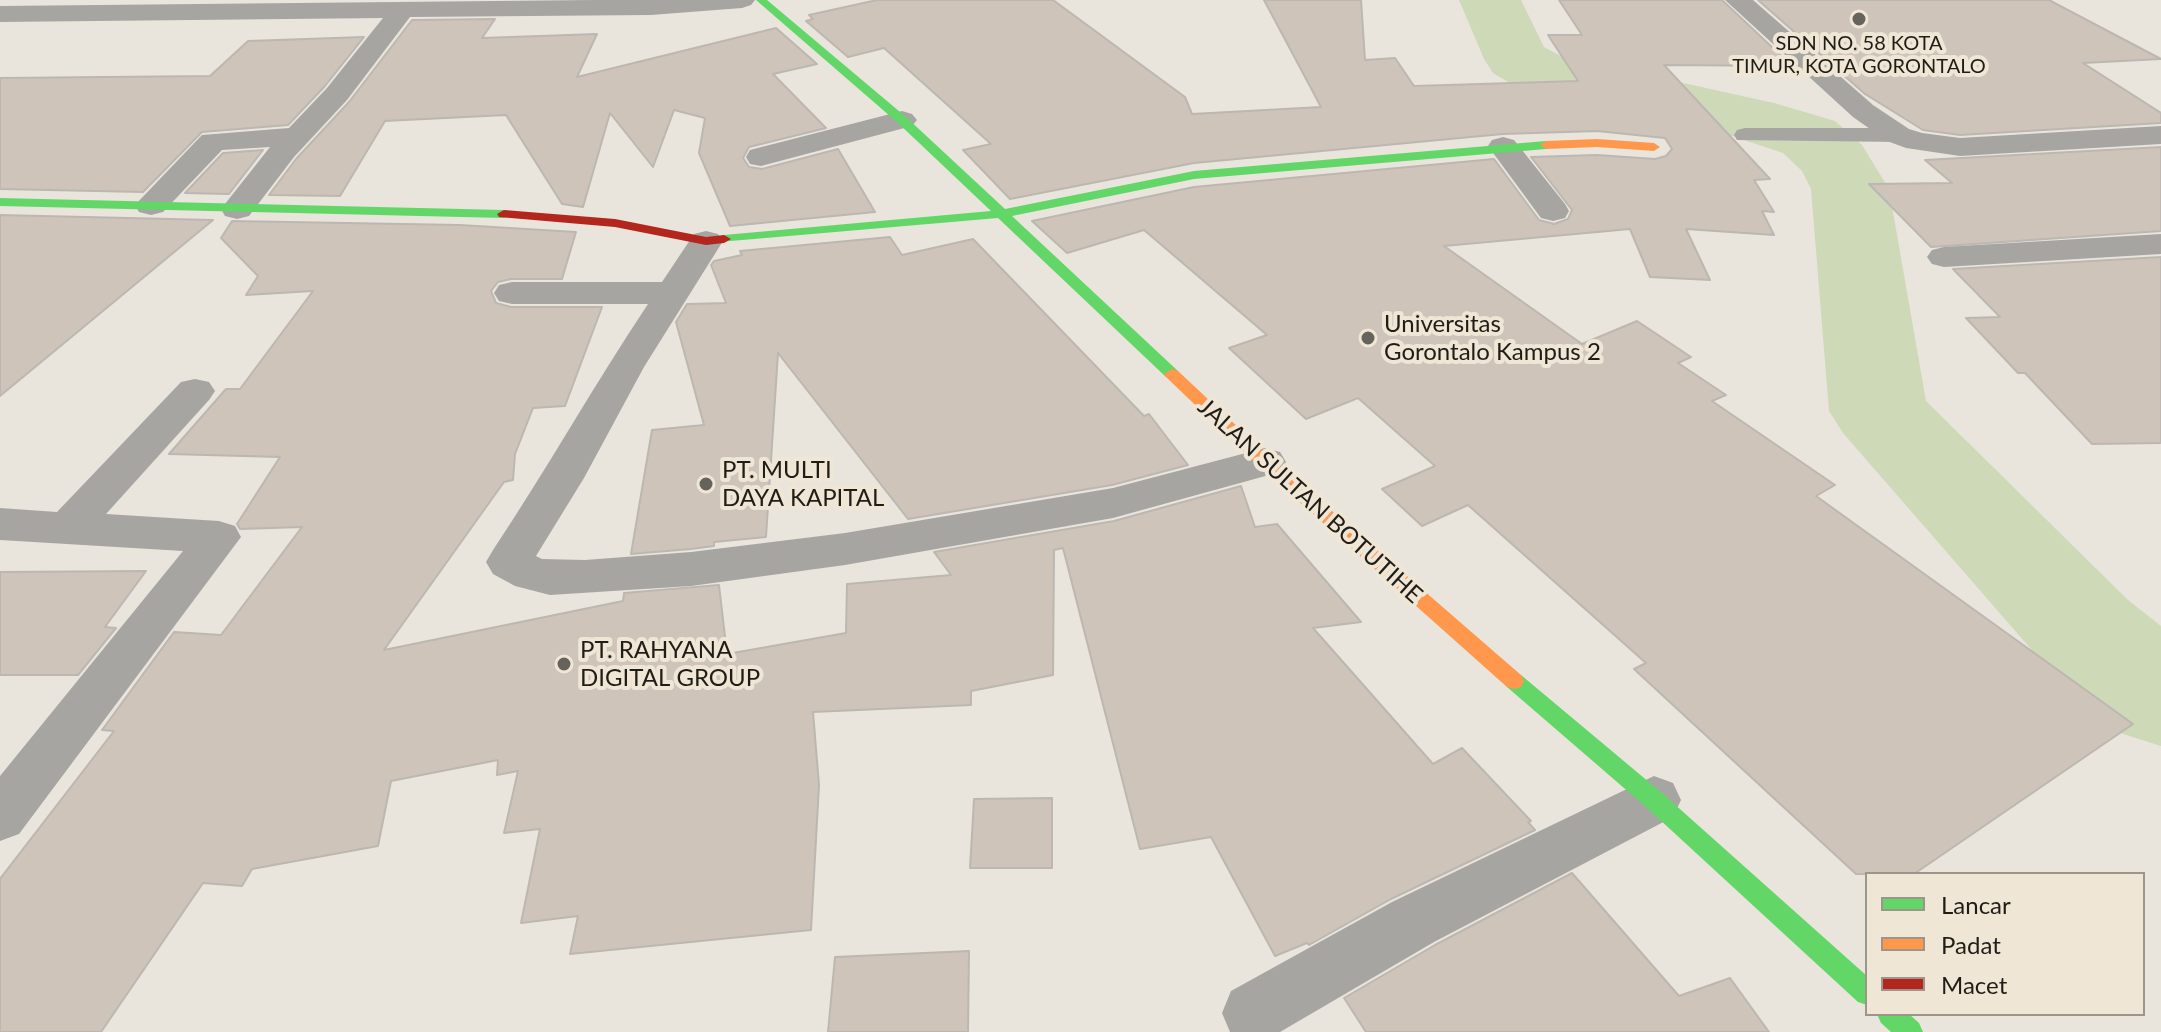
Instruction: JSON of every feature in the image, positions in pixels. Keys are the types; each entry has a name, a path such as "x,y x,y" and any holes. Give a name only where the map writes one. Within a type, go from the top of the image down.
{"street":[{"path":"0,14 651,7 742,0"},
{"name":"JALAN SULTAN BOTUTIHE","path":"761,0 902,120 1265,462 1448,625 1654,800 1865,991"},
{"path":"1738,0 1863,111 1898,135 1917,142 1960,147 2161,135"},
{"path":"237,209 337,94 402,10"},
{"path":"761,157 902,120"},
{"path":"151,205 213,141 298,136"},
{"path":"0,202 460,212 573,218 706,241 1000,214 1194,175 1503,146 1597,143 1654,147"},
{"path":"1503,146 1553,211"},
{"path":"706,241 625,367 563,478 509,562 520,569 550,578 585,577 691,569 845,549 1113,503 1265,462"},
{"path":"1944,257 2161,244"},
{"path":"512,293 673,293"},
{"path":"68,528 195,391"},
{"path":"0,524 219,537 0,817"},
{"path":"1253,1013 1413,922 1654,800"},
{"path":"1892,1016 1910,1032"}],"lane":[{"path":"1745,135 1898,135"}],"building":[{"path":"877,0 1053,0 1185,97 1192,114 1321,107 1264,0 1361,0 1365,60 1395,58 1414,86 1578,81 1548,35 1582,35 1559,0 1722,0 1792,66 1664,65 1770,179 1754,180 1774,212 1762,211 1774,235 1686,229 1710,280 1650,277 1630,229 1444,246 1582,344 1637,321 1691,357 1678,363 1726,395 1712,401 1835,485 1816,496 2133,724 1917,872 1856,874 1634,669 1646,663 1468,505 1422,526 1382,489 1435,466 1358,398 1306,419 1229,348 1267,335 1144,230 1067,253 1032,221 1194,187 1494,159 1539,220 1554,224 1568,219 1572,210 1531,157 1597,155 1655,159 1666,156 1672,149 1665,138 1597,131 1503,134 1194,163 1010,199 963,150 991,144 884,48 848,57 806,21 813,19 809,15"},
{"path":"1758,0 2049,0 2161,59 2083,63 2161,113 2161,123 1960,135 1923,130 1865,94"},
{"path":"495,19 482,38 597,34 577,77 776,28 817,64 773,74 826,128 749,147 743,158 749,167 762,169 838,149 875,212 730,226 699,153 705,118 674,110 653,167 610,113 583,207 562,204 506,115 385,121 340,196 269,195 296,159 349,102 412,20"},
{"path":"364,37 325,86 288,125 202,132 143,192 0,189 0,78 210,76 248,41"},
{"path":"2161,147 2161,231 1931,247 1869,184 1952,183 1925,160"},
{"path":"263,150 229,194 185,193 223,153"},
{"path":"0,215 213,220 0,396"},
{"path":"232,221 460,225 576,232 562,279 511,279 498,282 491,291 496,303 511,307 602,307 565,406 533,408 515,454 513,480 504,482 384,650 623,601 624,593 719,585 727,654 846,633 847,584 951,575 934,552 1114,521 1241,486 1255,527 1277,524 1361,622 1313,628 1433,764 1462,748 1531,821 1528,822 1535,830 1391,899 1309,945 1307,943 1275,956 1211,837 1140,849 1063,548 1054,550 1053,675 971,691 971,705 813,712 819,785 811,930 570,954 578,916 521,923 540,829 504,833 518,771 497,775 498,760 391,781 378,846 252,869 242,886 203,883 101,1032 0,1032 0,879 114,731 102,730 174,632 221,635 302,527 240,529 237,524 280,457 169,454 226,389 240,389 313,291 246,295 258,276 221,238"},
{"path":"890,237 902,255 973,239 1144,416 1149,414 1188,465 1112,485 908,519 778,353 766,537 714,542 714,546 691,549 631,554 652,430 704,425 676,322 687,304 726,303 711,265 714,261 742,255 740,251"},
{"path":"2161,257 2161,443 2092,444 2025,373 2018,373 1966,318 2000,317 1953,269"},
{"path":"146,571 105,627 116,628 78,675 0,675 0,572"},
{"path":"1052,798 1052,868 970,868 974,799"},
{"path":"1572,873 1679,996 1730,978 1769,1032 1366,1032 1344,998 1435,945"},
{"path":"969,951 968,1032 828,1032 835,957"}],"waterway":[{"path":"1490,0 1517,59 1539,72 1748,118 1809,137 1835,161 1850,189 1878,411 2086,632 2161,696"}],"traffic: fast":[{"path":"761,0 902,120 1172,374"},
{"path":"724,239 1000,214 1194,175 1546,145"},
{"path":"0,202 504,214"},
{"path":"1514,681 1654,800 1865,991"},
{"path":"1892,1016 1910,1032"}],"traffic: slow":[{"path":"1546,145 1597,143 1654,147"},
{"path":"1172,374 1265,462 1514,681"}],"traffic: jam":[{"path":"504,214 615,223 706,241 724,239"}],"place":[{"name":"SDN NO. 58 KOTA TIMUR, KOTA GORONTALO","path":"1859,19"},
{"name":"Universitas Gorontalo Kampus 2","path":"1368,338"},
{"name":"PT. MULTI DAYA KAPITAL","path":"706,484"},
{"name":"PT. RAHYANA DIGITAL GROUP","path":"564,664"}]}
